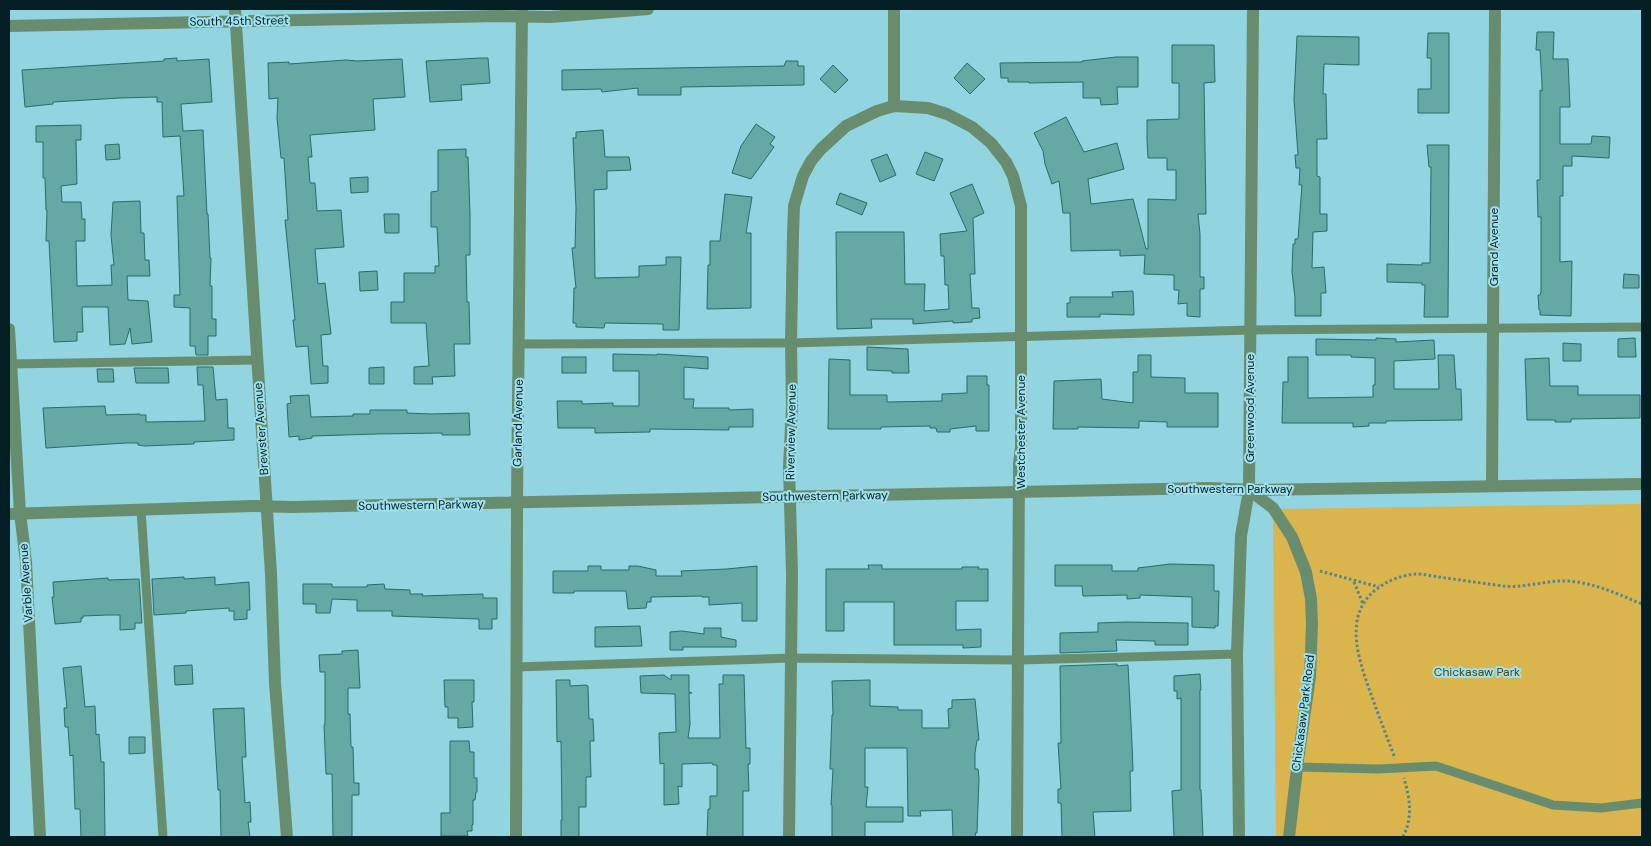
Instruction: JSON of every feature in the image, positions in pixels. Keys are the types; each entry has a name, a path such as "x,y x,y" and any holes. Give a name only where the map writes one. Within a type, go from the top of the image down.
{"street":[{"name":"South 45th Street","path":"9,26 235,15 522,13 551,17 648,9"},
{"path":"894,9 894,106"},
{"name":"Greenwood Avenue","path":"1239,837 1237,654 1241,536 1249,490 1253,9"},
{"name":"Grand Avenue","path":"1492,486 1495,9"},
{"name":"Garland Avenue","path":"516,837 522,13"},
{"name":"Brewster Avenue","path":"235,15 287,837"},
{"name":"Westchester Avenue","path":"894,106 928,108 947,114 972,127 991,143 1006,162 1013,176 1021,206 1017,837"},
{"name":"Riverview Avenue","path":"789,837 791,658 789,466 792,406 791,343 794,206 803,176 821,148 846,126 894,106"},
{"name":"Varble Avenue","path":"9,329 14,514 26,562 40,837"},
{"name":"Southwestern Parkway","path":"14,514 266,507 292,508 1210,488 1249,490 1642,484"},
{"name":"Chickasaw Park Road","path":"1249,490 1273,508 1284,524 1306,572 1311,599 1310,677 1289,837"}],"lane":[{"path":"519,344 791,343 1250,330 1642,327"},
{"path":"10,364 257,360"},
{"path":"141,510 163,837"},
{"path":"516,667 791,658 1019,660 1237,654"},
{"path":"1297,767 1400,768 1436,766 1553,805 1602,808 1642,803"}],"path":[{"path":"1306,572 1328,573 1345,577 1353,582 1379,587"},
{"path":"1403,837 1410,817 1408,790 1364,675 1356,640 1357,622 1363,604 1379,587 1399,577 1417,574 1506,586 1560,581 1579,582 1598,586 1642,604"},
{"path":"1353,582 1363,604"}],"green space":[{"name":"Chickasaw Park","path":"1642,504 1642,837 1276,837 1273,509"}],"building":[{"path":"1537,32 1554,32 1553,59 1568,59 1570,107 1560,107 1560,144 1591,144 1592,136 1610,137 1609,158 1572,156 1572,166 1563,166 1563,196 1560,196 1560,262 1572,261 1571,316 1540,315 1539,310 1538,295 1541,292 1541,217 1538,217 1537,180 1540,180 1540,90 1542,91 1542,84 1540,50 1536,50"},
{"path":"1428,33 1449,33 1449,113 1418,113 1418,89 1431,89 1431,58 1427,58"},
{"path":"1297,36 1359,37 1359,65 1324,64 1323,94 1326,94 1327,139 1317,139 1317,176 1320,177 1320,214 1327,214 1327,231 1313,232 1312,268 1324,267 1326,293 1321,293 1321,316 1295,316 1292,272 1293,244 1295,244 1295,239 1298,239 1302,185 1299,185 1300,168 1296,168 1295,155 1298,155 1294,99"},
{"path":"1172,45 1214,45 1215,82 1204,83 1206,214 1198,214 1200,277 1204,277 1204,289 1200,289 1200,317 1187,316 1187,303 1178,304 1179,290 1174,290 1174,275 1144,274 1145,255 1120,256 1120,250 1071,251 1070,213 1063,213 1059,181 1052,184 1043,151 1034,133 1066,117 1084,152 1117,143 1124,169 1088,179 1091,204 1133,199 1146,249 1148,249 1148,199 1176,200 1176,170 1167,170 1167,158 1148,158 1147,140 1147,120 1179,119 1179,83 1172,83"},
{"path":"1116,57 1138,57 1138,87 1117,87 1118,104 1101,105 1100,98 1083,98 1083,82 1008,82 1008,78 1001,78 1000,63 1082,62"},
{"path":"177,58 177,61 209,59 212,102 181,104 183,131 203,130 211,258 212,319 216,319 216,336 208,336 208,355 196,355 195,346 190,346 190,308 174,307 174,295 180,295 177,196 184,196 180,136 163,137 162,102 157,102 157,97 120,98 53,102 53,104 25,107 22,70 164,61 164,59"},
{"path":"488,58 490,83 461,85 462,100 430,102 426,61"},
{"path":"402,59 405,97 373,99 375,130 310,135 312,157 308,157 310,183 315,183 317,211 341,210 344,247 315,249 318,284 325,283 331,334 321,335 323,366 328,366 328,383 311,384 308,346 296,347 285,220 288,220 284,158 281,158 277,118 278,98 269,99 268,63 289,62 289,64"},
{"path":"786,61 798,61 798,66 804,66 804,85 681,87 681,95 638,95 638,88 602,92 601,89 562,90 562,70 784,66"},
{"path":"967,63 985,79 970,94 954,78"},
{"path":"833,65 848,80 835,93 820,79"},
{"path":"756,124 775,137 770,144 774,147 751,179 732,173 741,146"},
{"path":"81,125 81,140 76,140 77,184 61,186 62,202 81,202 82,219 85,219 85,241 76,241 77,286 112,285 111,265 114,265 111,235 113,202 140,201 141,233 144,233 145,260 149,260 150,276 127,276 128,300 148,301 152,342 132,344 130,328 125,344 110,345 108,307 82,307 83,332 77,332 77,341 54,342 49,241 46,241 47,210 45,178 43,178 43,142 36,142 36,126"},
{"path":"603,130 605,157 629,157 631,170 607,171 607,189 594,190 595,278 639,277 639,266 666,265 666,257 681,257 679,330 663,330 663,324 605,323 604,328 576,327 576,323 573,323 574,288 576,288 572,248 575,248 576,208 573,138 576,138 576,132"},
{"path":"119,144 120,159 106,160 105,145"},
{"path":"1427,145 1449,145 1448,317 1424,317 1425,285 1422,285 1422,283 1387,282 1387,264 1422,265 1422,263 1430,263 1431,167 1429,167"},
{"path":"466,149 470,213 470,255 466,255 470,344 454,344 455,376 432,377 433,384 414,384 414,367 429,366 426,323 391,323 391,302 404,302 404,273 435,273 435,266 439,266 437,227 431,227 431,192 438,191 438,150"},
{"path":"925,152 943,159 934,181 916,174"},
{"path":"887,154 896,175 880,182 871,160"},
{"path":"368,177 368,192 351,193 350,178"},
{"path":"972,184 984,213 973,218 975,274 970,274 972,308 979,308 980,318 972,319 972,322 953,323 953,321 913,324 913,319 871,319 872,328 837,329 836,232 904,232 905,284 925,284 924,311 949,309 948,285 945,285 944,256 941,256 940,234 967,231 950,193"},
{"path":"840,193 867,203 862,215 836,204"},
{"path":"725,194 752,197 746,233 751,233 751,308 707,309 710,241 720,241"},
{"path":"384,214 399,214 399,233 385,233"},
{"path":"377,271 378,290 360,291 359,272"},
{"path":"1624,274 1639,275 1639,288 1623,288"},
{"path":"1133,291 1134,315 1100,314 1100,317 1067,317 1067,303 1070,303 1070,297 1113,297 1112,292"},
{"path":"1376,338 1396,339 1396,342 1434,340 1435,359 1394,361 1394,389 1439,389 1438,355 1454,355 1456,389 1461,389 1462,420 1386,421 1386,423 1369,423 1369,426 1353,427 1353,423 1282,423 1283,382 1288,382 1288,357 1308,357 1308,398 1373,397 1375,358 1351,357 1351,355 1316,355 1316,339 1376,340"},
{"path":"1635,338 1636,357 1618,357 1618,339"},
{"path":"1563,343 1581,344 1581,361 1563,361"},
{"path":"867,347 908,349 909,373 867,370"},
{"path":"613,354 708,357 708,369 684,367 684,399 694,399 693,408 753,409 753,427 729,427 729,430 650,429 650,432 595,433 595,428 558,428 557,401 582,401 582,404 613,403 613,406 639,406 639,371 613,371"},
{"path":"1138,355 1151,355 1151,377 1185,378 1185,393 1218,393 1218,427 1167,427 1167,422 1139,421 1139,428 1078,427 1078,429 1053,429 1054,381 1101,379 1102,399 1133,403 1133,372 1138,372"},
{"path":"562,357 586,357 586,373 562,373"},
{"path":"1549,358 1550,386 1578,386 1578,395 1640,395 1640,418 1571,419 1571,422 1527,420 1525,359"},
{"path":"829,359 850,360 850,395 887,395 887,402 942,401 942,394 967,393 967,376 987,376 987,385 989,385 989,431 976,431 976,426 950,429 950,432 937,432 936,428 930,428 930,426 881,427 881,429 828,429"},
{"path":"197,367 213,367 216,400 227,399 228,428 234,428 234,440 194,442 194,444 144,446 138,445 138,443 126,443 46,448 43,408 105,406 106,415 146,415 146,422 205,421 203,385 198,385"},
{"path":"384,367 384,384 369,384 369,368"},
{"path":"134,368 168,368 169,383 136,383"},
{"path":"97,369 113,369 114,382 98,382"},
{"path":"309,395 311,417 370,414 370,410 407,410 407,413 431,414 469,413 470,435 442,435 442,433 377,434 312,436 312,438 299,440 299,436 289,437 287,404 291,403 290,396"},
{"path":"1170,564 1214,565 1214,591 1219,591 1218,626 1215,626 1215,628 1192,627 1192,597 1140,595 1140,598 1127,599 1127,595 1083,596 1082,586 1055,586 1055,565 1112,565 1112,571 1138,571 1138,568"},
{"path":"868,565 882,565 882,569 962,569 962,567 979,567 978,569 988,569 988,601 956,601 956,630 981,629 981,647 963,648 963,645 894,645 894,602 844,602 844,631 826,631 826,569 869,569"},
{"path":"588,566 601,566 601,570 629,570 629,566 638,566 656,570 656,576 682,576 681,571 757,566 757,621 742,621 742,603 709,605 709,597 702,596 651,597 651,602 647,602 646,608 628,609 626,591 553,593 553,571 588,571"},
{"path":"184,577 184,579 215,577 215,585 249,582 250,610 247,610 247,619 234,620 234,611 229,611 229,608 154,615 152,579"},
{"path":"108,578 108,580 139,579 142,623 135,623 135,629 120,630 120,615 107,615 83,616 81,622 55,624 52,597 54,597 53,582"},
{"path":"303,584 332,584 332,587 367,587 367,585 384,584 385,589 410,590 410,594 423,594 422,596 483,594 483,598 497,598 497,619 492,619 492,629 479,629 479,619 392,616 392,611 357,611 357,600 332,599 330,613 316,613 316,604 303,604"},
{"path":"1098,623 1188,623 1188,645 1155,645 1155,641 1116,640 1117,651 1060,653 1060,633 1098,632"},
{"path":"640,626 642,646 595,647 595,627"},
{"path":"704,628 721,628 721,637 736,640 736,647 683,647 683,650 670,650 670,632 682,631 704,634"},
{"path":"358,650 360,688 348,688 348,714 350,714 351,747 353,747 354,783 359,783 359,795 352,795 352,837 333,837 332,774 326,774 324,725 325,672 320,672 319,655 342,654 342,651"},
{"path":"1117,664 1117,666 1128,665 1133,771 1130,771 1131,811 1093,812 1095,837 1062,837 1061,803 1058,803 1058,789 1061,789 1058,743 1061,743 1060,666"},
{"path":"192,665 193,684 175,685 174,666"},
{"path":"81,666 85,707 95,706 96,735 99,734 101,762 104,762 105,837 81,837 80,809 75,809 73,755 70,756 68,727 65,727 64,708 67,708 63,668"},
{"path":"1200,674 1200,790 1203,837 1174,837 1172,791 1181,790 1181,698 1177,699 1177,691 1174,691 1174,676"},
{"path":"664,675 671,680 671,675 689,675 689,692 692,693 689,693 690,724 688,738 720,738 719,684 723,684 723,675 744,675 746,748 750,748 750,764 748,764 749,791 743,791 743,837 707,837 710,796 717,796 717,765 712,763 682,764 682,787 678,786 679,804 664,805 664,763 660,764 659,733 676,732 675,694 641,693 640,676"},
{"path":"444,680 474,680 474,702 472,702 473,727 458,728 458,718 448,718 448,707 445,707"},
{"path":"556,680 570,680 570,686 588,686 589,719 593,719 594,741 590,741 591,777 586,777 586,807 579,807 579,837 561,837 561,741 557,742"},
{"path":"870,680 870,706 898,707 898,710 922,710 922,728 949,728 948,709 952,708 952,700 975,699 979,740 977,740 975,753 975,769 978,769 979,778 976,837 953,837 952,810 920,811 921,816 908,816 907,748 865,748 865,787 868,787 866,807 903,807 903,822 865,822 865,837 832,837 833,769 830,769 833,715 832,681"},
{"path":"244,708 246,757 242,757 245,803 250,802 251,822 248,822 250,837 221,837 220,790 218,790 213,709"},
{"path":"129,737 145,737 145,753 129,754"},
{"path":"450,741 469,741 470,752 474,752 474,778 477,778 477,792 475,800 473,800 472,831 467,831 468,836 441,836 441,813 450,813"}]}
